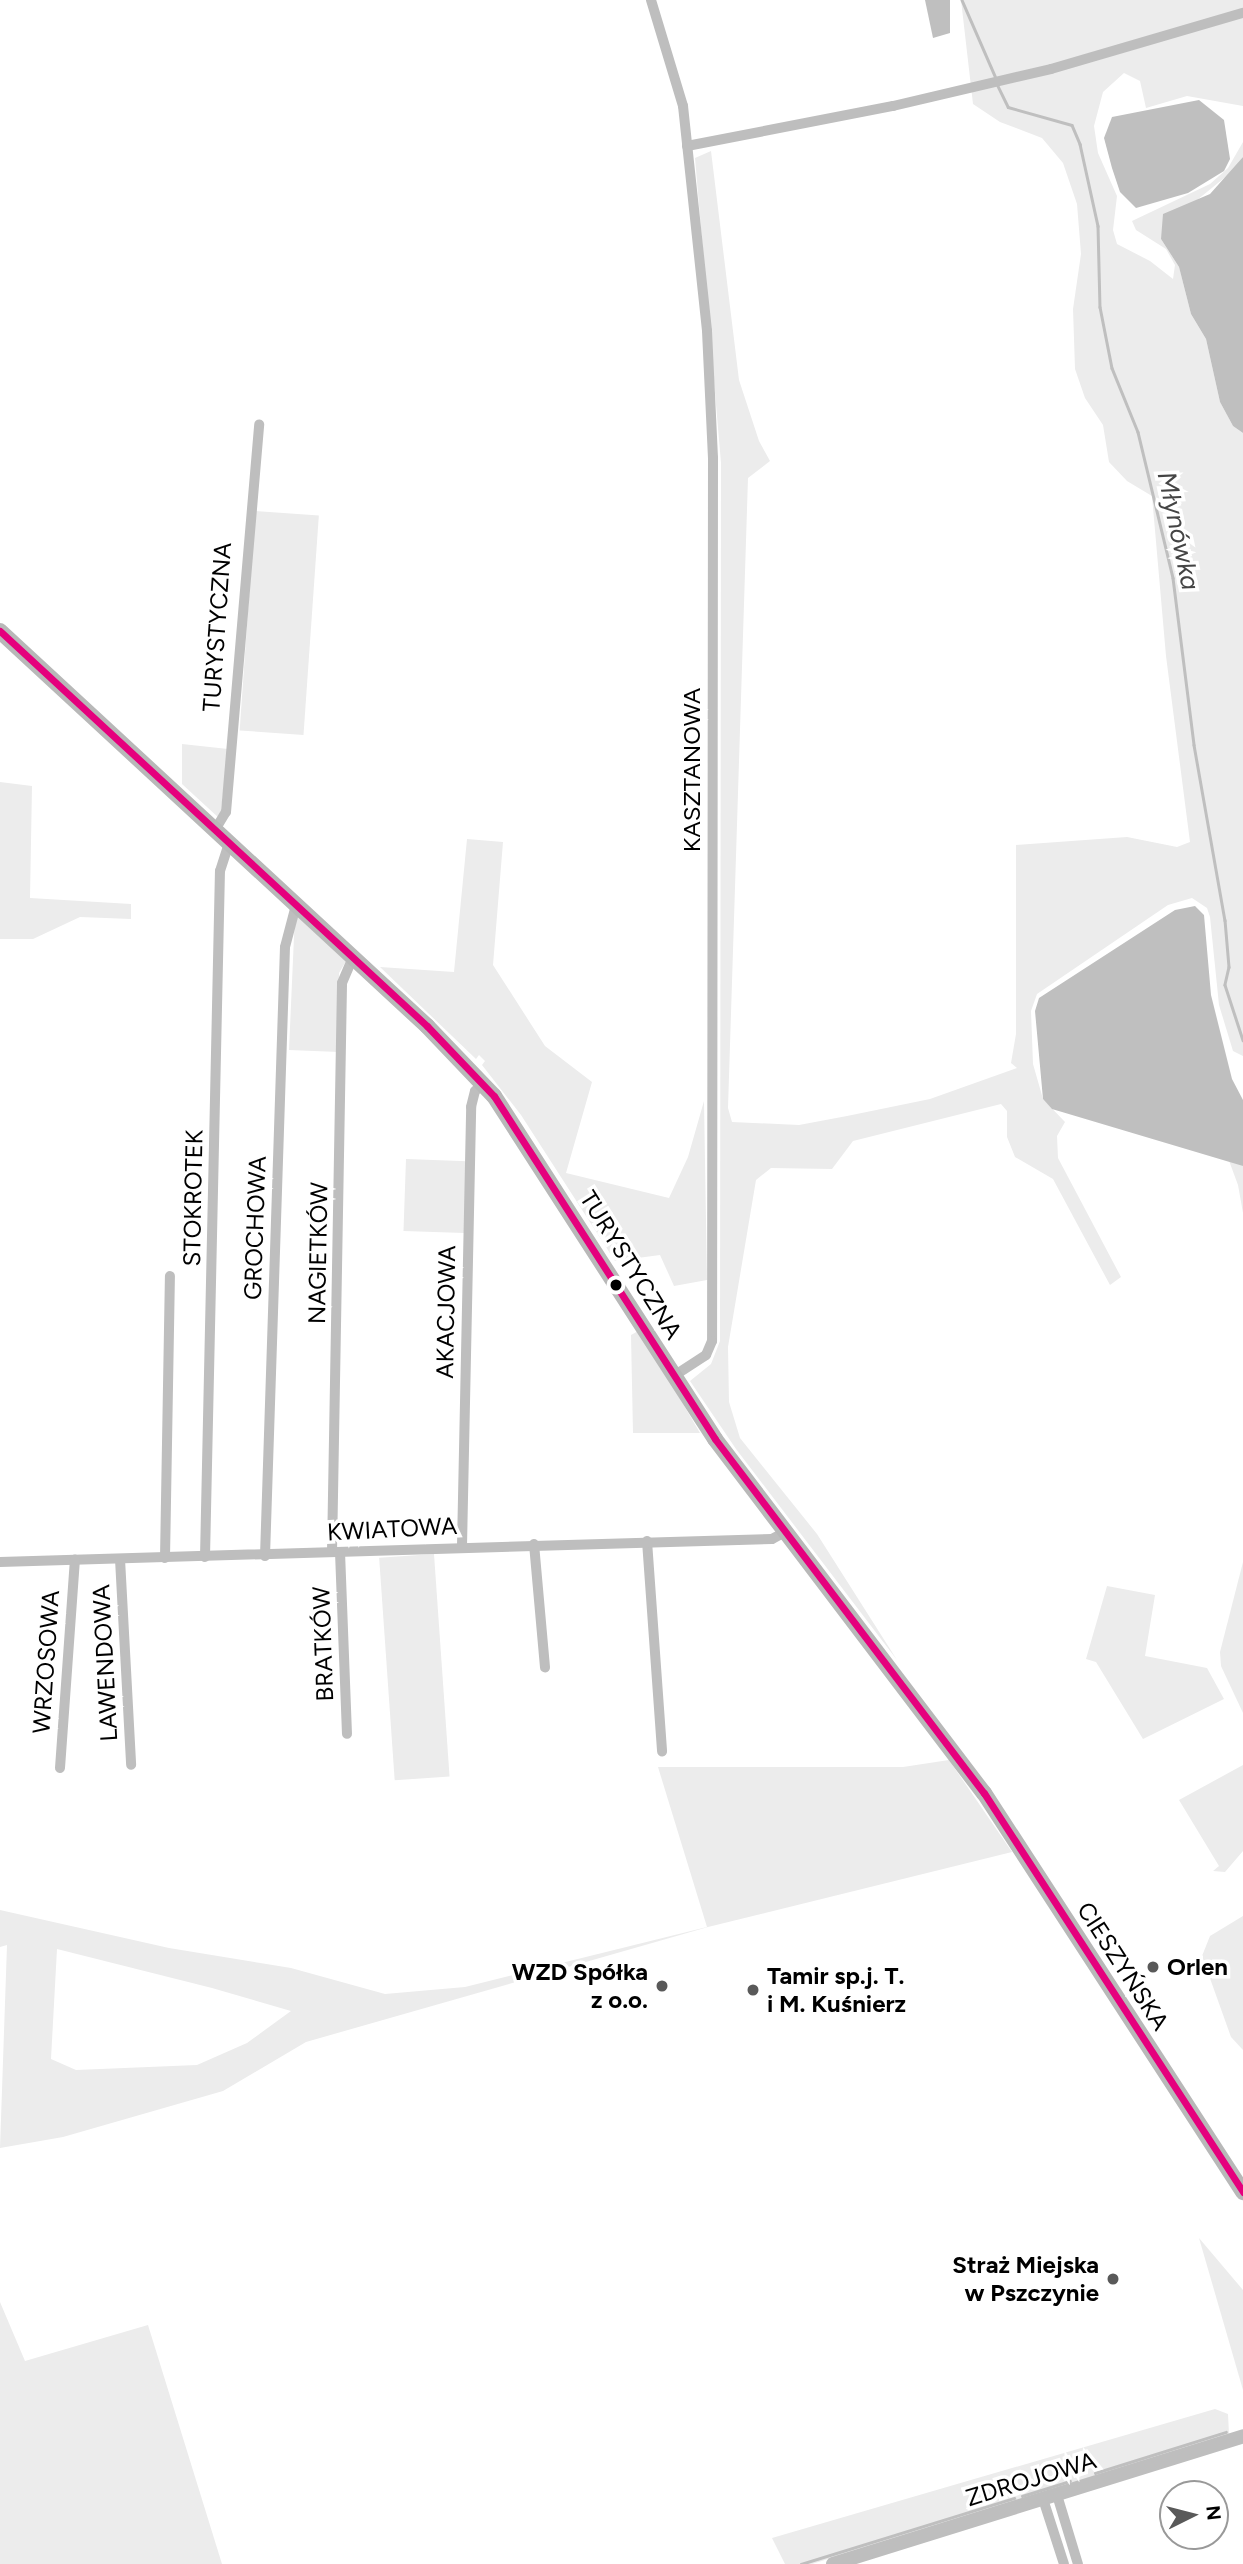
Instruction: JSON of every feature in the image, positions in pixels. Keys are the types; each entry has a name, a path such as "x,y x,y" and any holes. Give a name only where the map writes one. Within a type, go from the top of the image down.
{"main road":[{"name":"TURYSTYCZNA","path":"0,631 353,957 483,1083 674,1376 785,1532 964,1765"},
{"name":"CIESZYŃSKA","path":"964,1765 1243,2192"}],"street":[{"name":"KASZTANOWA","path":"651,0 678,80 687,146 707,331 713,458 712,1340 706,1355 674,1376"},
{"path":"687,146 893,106 1065,65 1243,13"},
{"name":"TURYSTYCZNA","path":"215,830 226,812 244,565 260,424"},
{"name":"STOKROTEK","path":"205,1557 220,871 229,843"},
{"name":"GROCHOWA","path":"265,1556 284,968 287,930 296,905"},
{"name":"NAGIETKÓW","path":"336,1552 342,983 353,957"},
{"name":"AKACJOWA","path":"462,1546 471,1107 474,1094 483,1083"},
{"path":"164,1558 170,1276"},
{"name":"KWIATOWA","path":"0,1562 265,1556 462,1546 772,1539 785,1532"},
{"path":"647,1541 662,1751"},
{"path":"534,1544 545,1668"},
{"name":"BRATKÓW","path":"336,1552 348,1734"},
{"name":"LAWENDOWA","path":"120,1559 131,1765"},
{"name":"WRZOSOWA","path":"60,1768 75,1560"},
{"name":"ZDROJOWA","path":"833,2564 1243,2437"},
{"path":"1050,2497 1064,2564"},
{"path":"1050,2497 1077,2564"}],"shaded area":[{"path":"925,0 950,0 950,33 933,38"},
{"path":"961,0 1243,0 1243,106 1187,96 1146,108 1140,81 1124,73 1103,92 1094,126 1098,153 1117,196 1113,230 1117,244 1150,261 1173,279 1175,265 1166,249 1136,230 1132,221 1210,184 1228,168 1243,142 1243,157 1234,170 1165,226 1161,239 1179,267 1191,314 1206,339 1220,402 1233,426 1243,433 1243,1056 1233,1051 1219,1005 1210,917 1207,908 1192,898 1168,905 1037,994 1031,1011 1033,1064 1043,1099 1065,1122 1057,1136 1058,1158 1121,1277 1110,1285 1053,1179 1015,1157 1007,1137 1007,1111 1001,1104 853,1141 832,1169 771,1168 756,1180 728,1347 729,1402 740,1438 817,1534 897,1660 736,1449 690,1381 711,1364 720,1341 721,463 695,158 711,151 739,380 759,441 770,461 748,478 728,1108 732,1122 799,1125 847,1116 930,1099 1017,1068 1011,1063 1016,1034 1016,845 1127,837 1177,847 1190,842 1166,656 1152,496 1127,481 1109,462 1103,425 1085,398 1075,369 1073,309 1081,254 1077,204 1063,163 1042,138 1000,122 973,104"},
{"path":"1199,100 1224,120 1230,159 1224,171 1188,193 1136,208 1120,192 1104,138 1112,117"},
{"path":"1243,157 1243,433 1233,426 1220,402 1206,339 1191,314 1179,267 1161,239 1163,214 1210,194"},
{"path":"255,511 319,515 303,735 240,730"},
{"path":"182,744 228,749 220,819 182,784"},
{"path":"0,782 32,786 30,898 131,904 131,919 80,917 33,939 0,939"},
{"path":"467,839 503,842 493,965 545,1046 592,1082 566,1173 669,1198 688,1157 704,1101 707,1280 674,1286 660,1255 615,1261 521,1115 482,1065 485,1061 479,1055 476,1059 380,967 454,972"},
{"path":"1195,906 1204,915 1211,995 1232,1079 1243,1100 1243,1166 1052,1109 1043,1099 1035,1011 1039,998 1175,910"},
{"path":"295,914 346,961 339,973 339,1052 289,1050"},
{"path":"1228,1158 1243,1166 1243,1213 1238,1185"},
{"path":"406,1159 467,1161 464,1233 403,1231"},
{"path":"640,1330 700,1433 633,1433 631,1335"},
{"path":"434,1554 450,1776 395,1780 379,1558"},
{"path":"1243,1562 1243,1713 1221,1666 1220,1652"},
{"path":"1107,1586 1155,1595 1145,1656 1207,1668 1224,1699 1143,1739 1096,1662 1086,1659"},
{"path":"949,1760 1012,1852 708,1927 306,2042 223,2091 63,2137 0,2148 7,1945 0,1947 0,1910 169,1948 291,1968 385,1994 465,1987 707,1927 658,1767 903,1767","holes":["57,1949 291,2011 247,2043 197,2065 76,2070 51,2059"]},
{"path":"1243,1765 1243,1851 1225,1872 1213,1871 1219,1866 1179,1800"},
{"path":"1243,1916 1243,2050 1231,2037 1202,1956 1210,1936"},
{"path":"1199,2238 1243,2290 1243,2390"},
{"path":"0,2302 25,2361 148,2325 222,2564 0,2564"},
{"path":"1215,2409 1228,2414 1229,2434 812,2564 785,2564 772,2538"}],"waterway":[{"name":"Młynówka","path":"962,0 995,76"},
{"name":"Młynówka","path":"997,84 1008,107 1072,125 1080,144 1098,226 1100,307 1112,368 1138,432 1173,578 1194,745 1225,920 1229,967 1225,985 1243,1040"},
{"path":"1095,2473 1226,2432"},
{"path":"1022,2496 1070,2481"},
{"path":"801,2564 1014,2498"}],"transit line":[{"path":"0,631 427,1026 494,1096 715,1439 984,1793 1243,2192"}],"place":[{"name":"Orlen","path":"1153,1967"},
{"name":"WZD Spółka z o.o.","path":"662,1986"},
{"name":"Tamir sp.j. T. i M. Kuśnierz","path":"753,1990"},
{"name":"Straż Miejska w Pszczynie","path":"1113,2279"}]}
